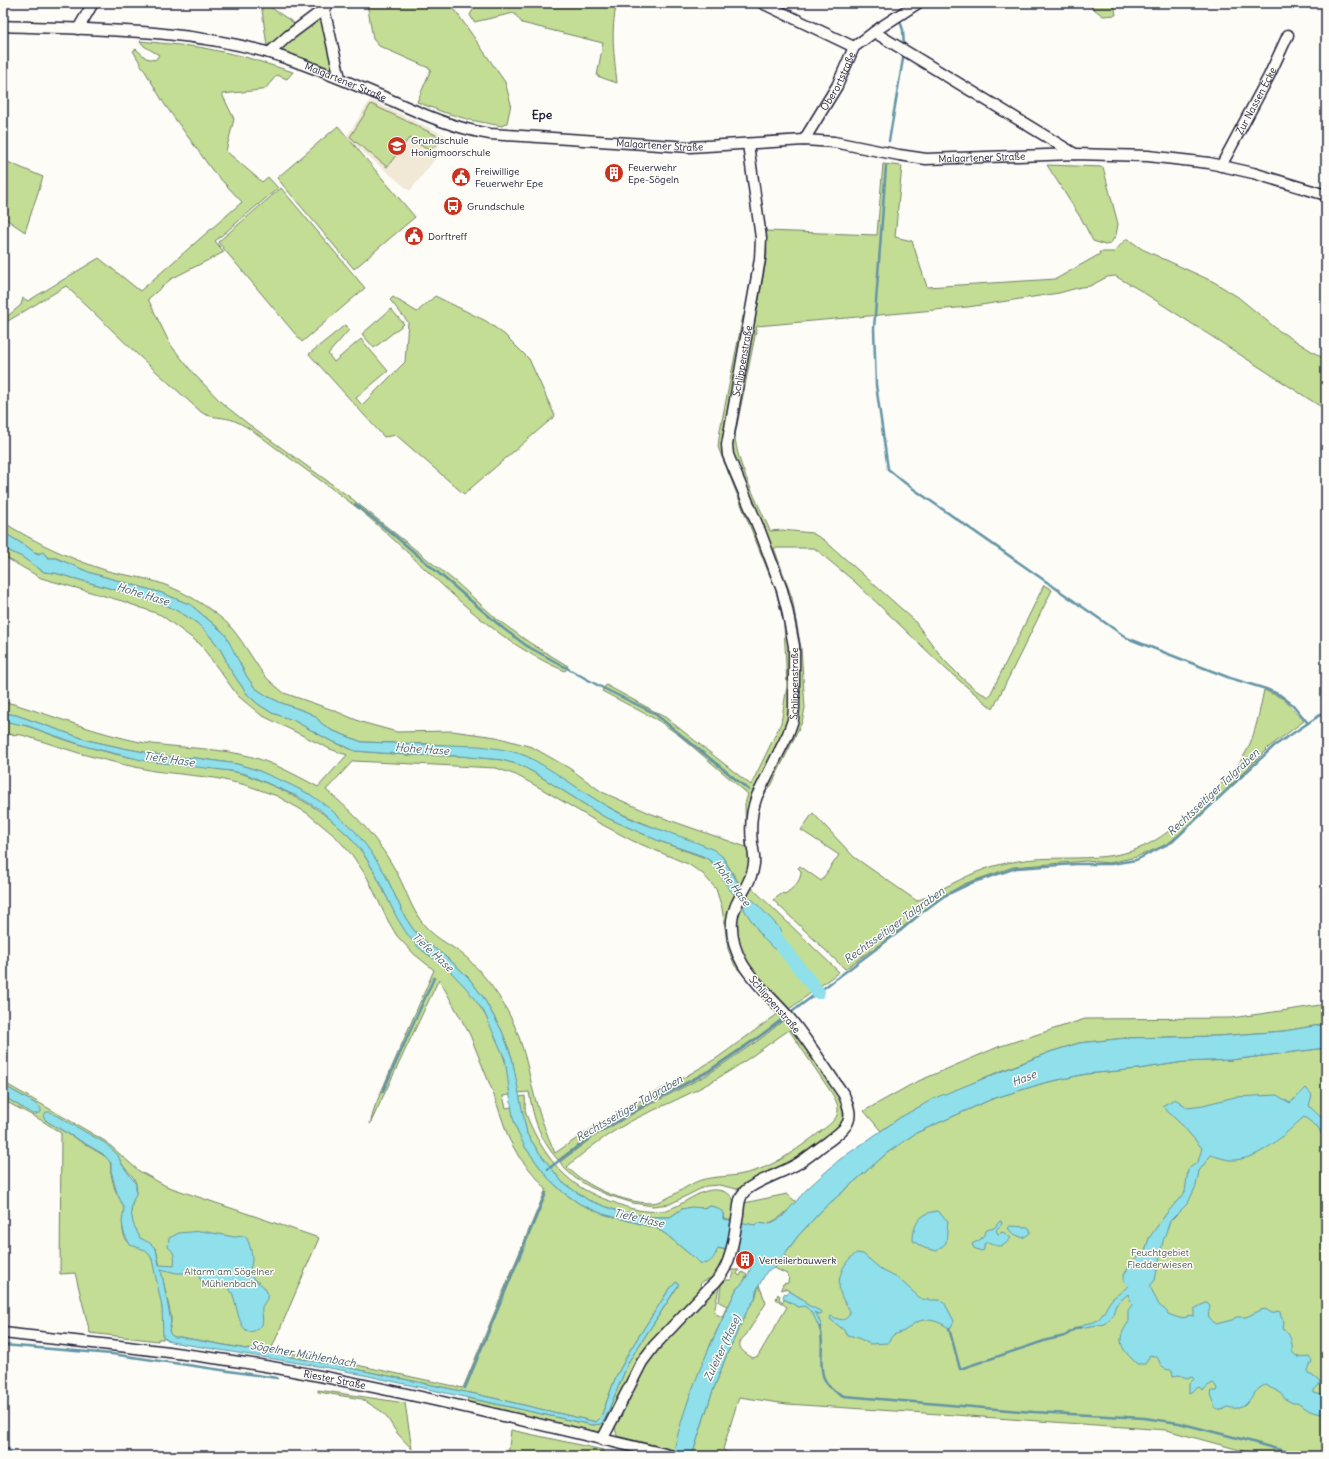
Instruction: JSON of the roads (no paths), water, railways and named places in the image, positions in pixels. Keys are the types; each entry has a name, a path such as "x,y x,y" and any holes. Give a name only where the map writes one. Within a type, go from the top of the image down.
{"street":[{"path":"78,29 93,3"},
{"path":"762,3 854,47"},
{"name":"Oberortstraße","path":"804,140 837,86 854,47 918,3"},
{"path":"269,53 288,36 327,6 340,78"},
{"name":"Malgartener Straße","path":"3,26 147,32 205,39 269,53 340,78 413,110 456,126 476,131 690,147 804,140 834,142 926,159 1075,154 1148,156 1209,163 1253,173 1326,195"},
{"path":"874,32 1075,154"},
{"name":"Zur Nassen Ecke","path":"1221,166 1269,76 1288,36"},
{"name":"Schlippenstraße","path":"602,1440 642,1362 654,1346 709,1288 718,1281 728,1263 730,1256 741,1196 751,1187 799,1163 840,1132 848,1122 849,1115 849,1110 844,1095 792,1021 749,974 741,962 733,938 732,920 738,901 753,872 755,863 751,836 751,813 757,796 788,734 792,720 795,663 791,627 782,590 760,531 728,455 727,445 760,259 761,238 748,144"},
{"name":"Riester Straße","path":"3,1333 203,1356 288,1370 413,1394 673,1456"}],"water":[{"path":"3,532 38,554 43,552 48,558 56,558 91,573 162,593 191,605 225,634 247,677 255,688 279,702 315,716 321,723 331,730 362,742 479,746 506,750 520,754 532,759 623,815 714,850 722,856 746,896 754,901 777,925 781,931 783,945 774,949 763,938 745,911 742,902 730,890 712,862 703,856 659,841 603,816 520,765 502,760 460,756 408,755 355,751 329,740 293,720 272,713 258,704 248,695 238,681 228,666 219,647 209,635 197,623 183,614 166,605 134,595 55,573 44,572 22,557 3,548"},
{"path":"3,713 16,715 87,740 123,748 170,757 196,758 237,764 257,770 289,784 311,795 329,808 355,831 371,852 384,872 405,917 413,929 422,939 451,961 468,977 483,997 502,1031 512,1058 527,1134 538,1151 563,1183 588,1200 620,1212 654,1217 670,1217 682,1209 691,1207 703,1208 710,1206 723,1212 723,1219 755,1225 758,1223 766,1224 773,1222 782,1217 807,1189 839,1160 901,1117 935,1098 1050,1052 1079,1043 1126,1038 1218,1036 1284,1031 1326,1024 1326,1048 1231,1060 1184,1062 1138,1069 1086,1074 1044,1083 992,1099 916,1133 887,1153 822,1210 798,1236 774,1268 767,1271 756,1291 755,1299 748,1309 727,1354 711,1396 692,1456 673,1456 691,1391 737,1288 743,1282 750,1270 752,1262 751,1258 744,1253 718,1248 710,1262 704,1264 700,1263 667,1235 656,1228 603,1214 580,1204 564,1193 548,1178 525,1147 518,1133 513,1118 505,1059 484,1012 467,989 448,969 418,947 407,934 363,853 349,836 319,809 299,797 246,774 146,761 88,747 28,726 3,721"},
{"path":"3,1085 38,1105 41,1112 33,1114 3,1096"},
{"path":"1306,1088 1312,1095 1309,1106 1326,1122 1326,1144 1318,1127 1304,1117 1281,1138 1255,1155 1232,1160 1211,1155 1199,1171 1196,1186 1188,1203 1170,1221 1163,1241 1155,1280 1150,1286 1159,1305 1168,1314 1179,1318 1187,1317 1188,1315 1194,1316 1194,1309 1207,1302 1210,1305 1209,1318 1216,1324 1232,1320 1236,1317 1246,1317 1265,1309 1272,1313 1278,1311 1280,1312 1284,1321 1283,1329 1288,1333 1292,1345 1292,1351 1297,1356 1309,1357 1312,1361 1308,1370 1309,1373 1320,1382 1314,1390 1314,1393 1326,1395 1326,1413 1321,1414 1310,1411 1297,1403 1293,1403 1285,1399 1281,1393 1265,1385 1255,1393 1245,1405 1235,1408 1227,1407 1222,1410 1215,1408 1210,1394 1211,1391 1216,1391 1217,1388 1214,1384 1209,1385 1203,1390 1199,1387 1189,1393 1189,1384 1194,1379 1191,1376 1187,1378 1179,1375 1173,1376 1172,1370 1163,1368 1157,1357 1150,1355 1145,1364 1137,1364 1124,1350 1121,1341 1122,1335 1128,1323 1128,1310 1132,1305 1128,1294 1116,1305 1112,1317 1104,1324 1079,1328 1099,1319 1113,1298 1128,1286 1124,1282 1124,1275 1132,1261 1145,1251 1149,1238 1166,1214 1185,1192 1188,1169 1198,1162 1202,1148 1182,1125 1162,1106 1175,1099 1187,1107 1203,1105 1235,1097 1277,1095 1290,1103"},
{"path":"46,1112 50,1112 105,1143 118,1155 121,1163 136,1184 136,1194 132,1203 131,1211 133,1223 140,1238 150,1243 156,1249 159,1265 174,1266 174,1255 168,1247 169,1238 179,1233 202,1231 234,1237 245,1236 252,1256 250,1271 252,1278 264,1287 267,1295 267,1299 262,1307 262,1325 255,1331 244,1329 233,1295 229,1288 223,1282 207,1287 200,1279 198,1269 196,1267 187,1273 176,1273 161,1269 171,1322 169,1331 174,1337 341,1366 480,1395 596,1422 601,1417 615,1379 630,1350 668,1291 676,1282 679,1284 629,1361 605,1419 601,1424 592,1425 341,1370 171,1342 163,1337 162,1307 152,1259 145,1251 130,1245 124,1233 122,1222 124,1208 117,1193 111,1171 111,1163 103,1154 48,1122 43,1117"},
{"path":"937,1211 948,1221 946,1243 937,1251 924,1248 913,1241 913,1235 916,1225 922,1217 931,1212"},
{"path":"1000,1221 1002,1224 996,1230 998,1234 1003,1232 1011,1238 1008,1242 1000,1246 988,1242 984,1244 984,1250 981,1251 974,1248 972,1244 981,1239 987,1230 994,1228"},
{"path":"1010,1226 1028,1227 1030,1229 1030,1233 1023,1238 1012,1233 1008,1228"},
{"path":"857,1253 863,1254 882,1270 899,1279 921,1299 940,1300 944,1302 954,1321 951,1327 949,1328 930,1320 917,1322 904,1331 892,1336 888,1343 870,1344 856,1337 847,1335 845,1331 830,1319 831,1316 842,1320 845,1319 850,1312 841,1295 839,1283 842,1271 848,1260"},
{"path":"789,1291 804,1300 806,1304 822,1312 820,1315 814,1312 822,1327 820,1331 818,1324 807,1308 804,1306 799,1307 784,1299 783,1296"}],"waterway":[{"path":"900,21 903,30 904,48"},
{"path":"889,141 904,53"},
{"path":"886,166 874,329 876,385 888,469 905,483 1127,638 1230,678 1280,695 1293,705 1307,722"},
{"path":"355,504 504,629 527,646 601,687 654,713 749,790"},
{"name":"Rechtsseitiger Talgraben","path":"789,1014 944,896 971,883 1016,868 1076,864 1111,864 1136,860 1172,842 1274,746 1326,711"},
{"name":"Hohe Hase","path":"770,931 818,992"},
{"path":"383,1091 434,978"},
{"name":"Rechtsseitiger Talgraben","path":"548,1169 592,1136 640,1108 708,1072 762,1035 785,1017"},
{"path":"465,1388 546,1193"},
{"path":"820,1327 822,1337 823,1375 826,1383 833,1390 844,1396 1033,1412 1144,1418 1179,1423 1301,1456"},
{"path":"949,1328 960,1369 1047,1340 1065,1336 1076,1328 1081,1327"},
{"path":"3,1345 112,1354 277,1378"},
{"path":"3,1449 9,1449 11,1456"}],"place":[{"name":"Grundschule Honigmoorschule","path":"397,146"},
{"name":"Feuerwehr Epe-Sögeln","path":"614,173"},
{"name":"Freiwillige Feuerwehr Epe","path":"461,177"},
{"name":"Grundschule","path":"453,206"},
{"name":"Dorftreff","path":"414,236"},
{"name":"Verteilerbauwerk","path":"745,1260"}],"district":[{"name":"Epe","path":"542,115"}],"water label":[{"name":"Tiefe Hase","path":"169,759"},
{"name":"Tiefe Hase","path":"433,952"},
{"name":"Hase","path":"1024,1078"},
{"name":"Tiefe Hase","path":"639,1218"},
{"name":"Zuleiter (Hase)","path":"722,1348"},
{"name":"Sögelner Mühlenbach","path":"303,1354"}],"park label":[{"name":"Feuchtgebiet Fledderwiesen","path":"1160,1258"},
{"name":"Altarm am Sögelner Mühlenbach","path":"229,1276"}]}
